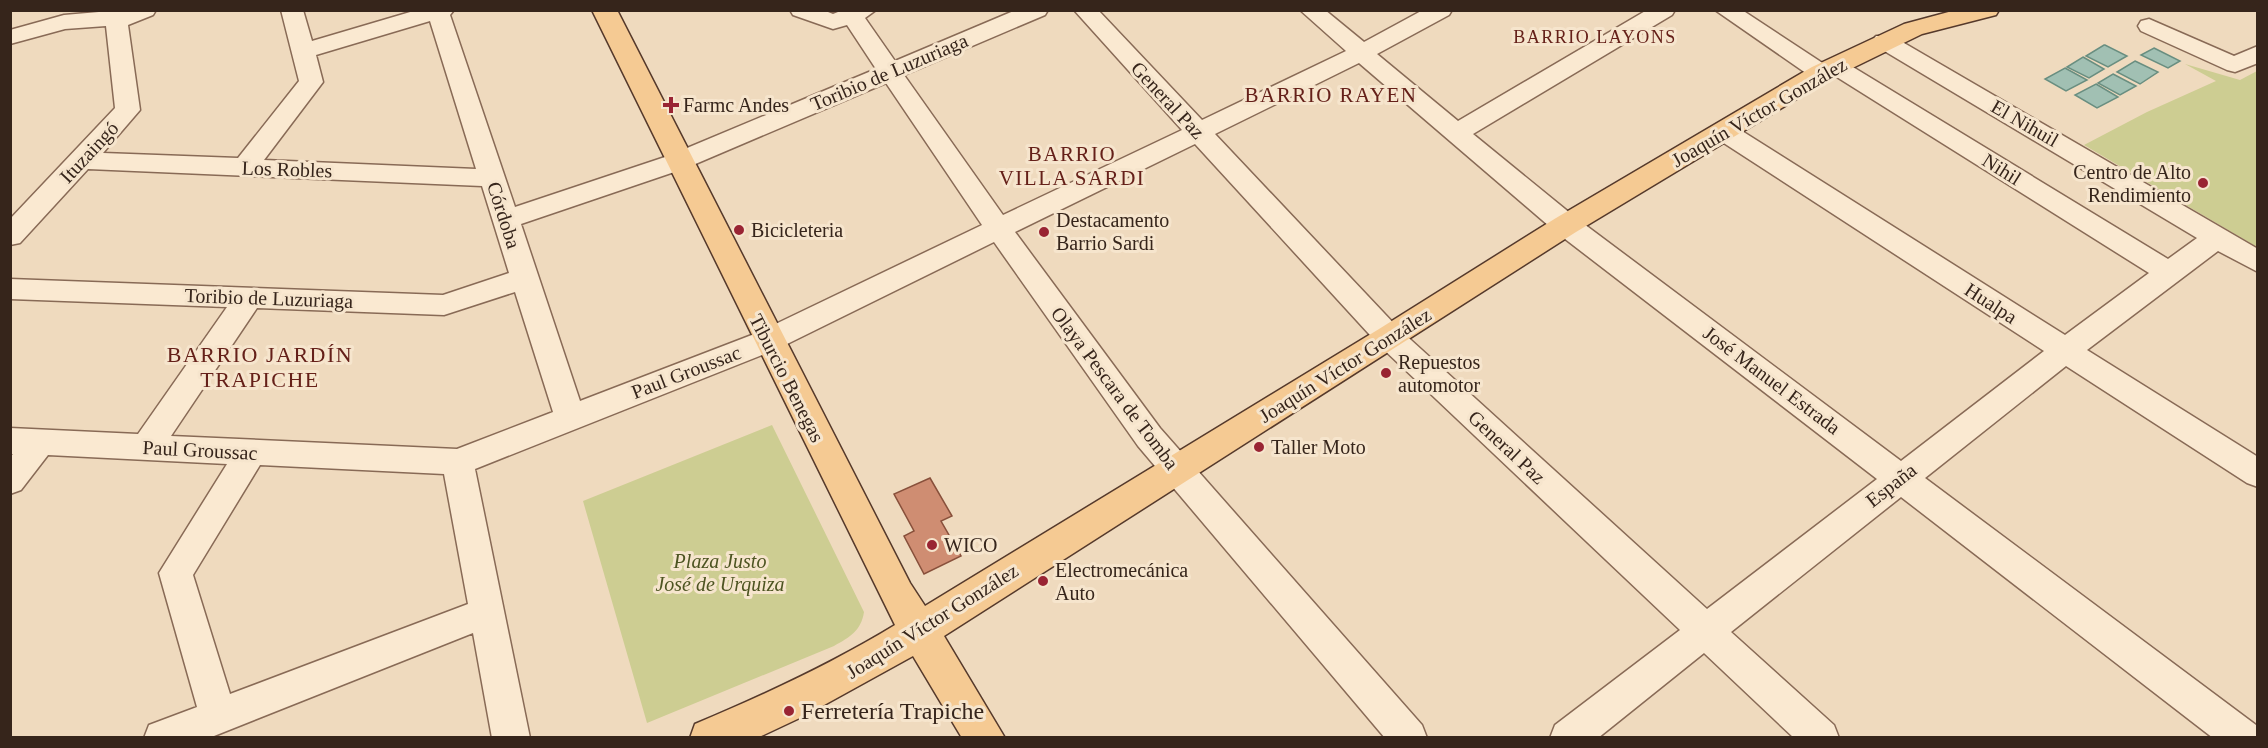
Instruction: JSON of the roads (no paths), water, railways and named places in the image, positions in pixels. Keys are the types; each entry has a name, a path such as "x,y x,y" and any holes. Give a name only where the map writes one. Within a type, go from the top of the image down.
{"main road":[{"name":"Tiburcio Benegas","path":"604,10 677,162 897,595 984,738"},
{"name":"Joaquín Víctor González","path":"710,738 844,676 1390,338 1566,225 1828,70 1913,28 1987,10"}],"street":[{"path":"245,167 311,82 291,10"},
{"path":"801,10 833,22 858,13"},
{"name":"Toribio de Luzuriaga","path":"505,220 677,162 1036,10"},
{"name":"General Paz","path":"1085,10 1390,338 1821,738"},
{"name":"José Manuel Estrada","path":"1311,10 1566,225 2243,738"},
{"name":"Paul Groussac","path":"25,442 458,462 768,341 1361,53 1441,10"},
{"path":"1456,133 1664,10"},
{"path":"1726,10 1828,70"},
{"path":"304,51 441,11"},
{"name":"Córdoba","path":"441,11 505,220 570,418"},
{"name":"Olaya Pescara de Tomba","path":"858,13 889,72 997,228 1174,470 1208,504 1409,738"},
{"path":"10,37 64,21 134,14"},
{"name":"Ituzaingó","path":"10,236 128,110 117,25 134,14"},
{"path":"2148,26 2235,65 2258,53"},
{"name":"El Nihuil","path":"1884,41 2258,262"},
{"name":"Nihil","path":"1828,70 2168,272"},
{"name":"Hualpa","path":"1725,132 2258,474"},
{"name":"Los Robles","path":"81,160 492,178"},
{"name":"España","path":"1568,738 1901,477 2217,237"},
{"name":"Toribio de Luzuriaga","path":"10,289 444,305 524,278"},
{"path":"146,447 250,297"},
{"path":"10,481 25,442"},
{"path":"218,716 176,573 251,453"},
{"path":"458,462 511,738"},
{"path":"162,738 487,612"}],"place":[{"name":"Farmc Andes","path":"671,105"},
{"name":"Centro de Alto Rendimiento","path":"2203,183"},
{"name":"Bicicleteria","path":"739,230"},
{"name":"Destacamento Barrio Sardi","path":"1044,232"},
{"name":"Repuestos automotor","path":"1386,373"},
{"name":"Taller Moto","path":"1259,447"},
{"name":"WICO","path":"932,545"},
{"name":"Electromecánica Auto","path":"1043,581"},
{"name":"Ferretería Trapiche","path":"789,711"}],"district":[{"name":"BARRIO LAYONS","path":"1595,37"},
{"name":"BARRIO RAYEN","path":"1331,95"},
{"name":"BARRIO VILLA SARDI","path":"1072,166"},
{"name":"BARRIO JARDÍN TRAPICHE","path":"260,366"}],"park label":[{"name":"Plaza Justo José de Urquiza","path":"720,572"}]}
